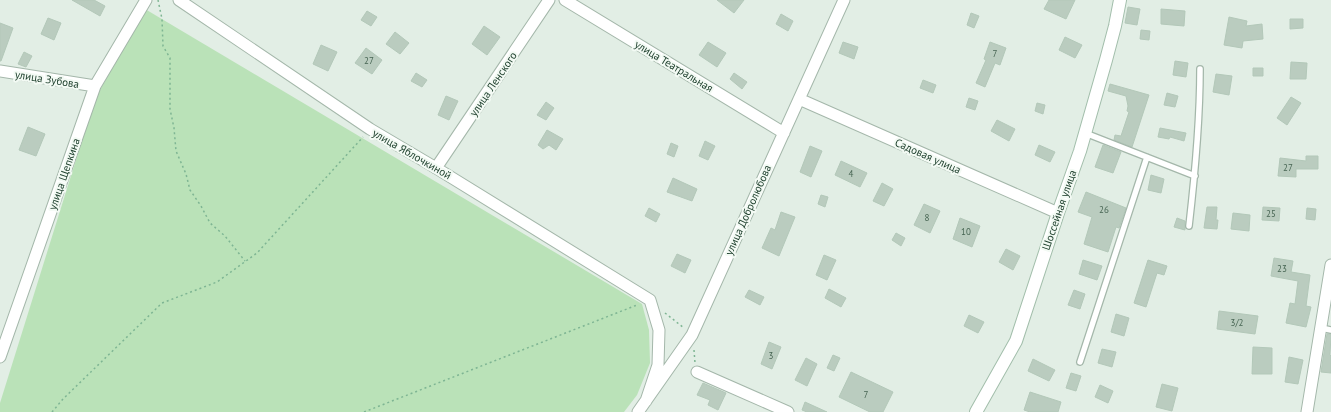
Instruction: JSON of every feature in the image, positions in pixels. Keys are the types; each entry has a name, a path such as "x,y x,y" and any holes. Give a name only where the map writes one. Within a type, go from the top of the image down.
{"main road":[{"name":"Шоссейная улица","path":"976,412 1016,341 1085,133 1108,53 1120,0"}],"street":[{"name":"улица Щепкина","path":"0,357 95,86 146,0"},
{"name":"улица Яблочкиной","path":"180,0 370,130 436,168 650,300"},
{"name":"улица Ленского","path":"436,168 549,0"},
{"name":"улица Театральная","path":"565,0 784,133"},
{"name":"улица Добролюбова","path":"638,412 692,335 844,0"},
{"name":"улица Зубова","path":"0,71 95,86"},
{"name":"Садовая улица","path":"799,99 1058,212"},
{"path":"1307,412 1326,329 1331,265"},
{"path":"646,401 658,365 659,330 650,300"},
{"path":"697,372 788,412"}],"lane":[{"path":"1189,226 1200,114 1200,69"},
{"path":"1085,133 1195,176"},
{"path":"1080,362 1147,157"}],"path":[{"path":"158,0 162,19 164,46 170,58 170,109 174,128 176,151 186,174 190,190 210,223 225,236 245,262"},
{"path":"52,412 63,399 162,302 217,282 257,253 370,130"},
{"path":"364,412 650,300 692,335 697,372"}],"green space":[{"path":"145,9 642,304 649,330 650,363 637,395 624,412 0,412 0,403 95,99"}],"building":[{"path":"72,0 94,0 105,6 100,16"},
{"path":"717,0 744,0 734,13"},
{"path":"1049,0 1075,0 1066,19 1044,9"},
{"path":"1128,7 1140,9 1137,25 1125,23"},
{"path":"1161,9 1185,11 1184,26 1161,24"},
{"path":"367,11 377,17 371,26 361,20"},
{"path":"971,13 979,16 974,28 967,25"},
{"path":"781,14 793,21 788,31 776,24"},
{"path":"1229,17 1247,21 1246,26 1262,24 1263,39 1243,41 1242,48 1224,45"},
{"path":"48,18 61,23 54,40 41,34"},
{"path":"1290,19 1303,19 1303,28 1290,29"},
{"path":"0,23 13,28 1,61 0,61"},
{"path":"484,26 500,37 487,55 472,44"},
{"path":"1141,30 1150,31 1149,40 1140,39"},
{"path":"395,32 409,43 400,54 386,44"},
{"path":"1065,37 1082,45 1075,58 1059,50"},
{"path":"708,42 726,53 717,67 699,55"},
{"path":"843,42 858,47 854,59 839,53"},
{"path":"990,42 1006,48 1000,65 995,63 985,87 976,83 986,60 984,59"},
{"path":"321,45 337,52 328,71 313,64"},
{"path":"366,48 382,60 372,74 355,63"},
{"path":"24,52 32,56 26,67 18,64"},
{"path":"1175,61 1188,63 1186,77 1173,75"},
{"path":"1291,62 1307,63 1306,79 1290,79"},
{"path":"1253,68 1263,68 1263,76 1253,76"},
{"path":"416,73 427,80 422,87 411,81"},
{"path":"734,73 747,82 742,89 730,79"},
{"path":"1216,74 1232,76 1229,95 1213,92"},
{"path":"923,80 936,85 933,93 920,88"},
{"path":"1110,84 1149,95 1132,147 1114,140 1115,135 1121,136 1129,112 1127,111 1128,106 1126,96 1108,91"},
{"path":"1167,93 1178,96 1175,107 1164,105"},
{"path":"446,96 458,101 449,120 438,115"},
{"path":"1291,97 1301,103 1287,125 1277,118"},
{"path":"969,98 978,101 975,110 966,107"},
{"path":"546,102 554,108 546,120 537,115"},
{"path":"1037,103 1045,105 1043,114 1035,111"},
{"path":"997,120 1015,129 1009,141 991,131"},
{"path":"28,127 45,134 36,156 19,150"},
{"path":"1160,128 1186,133 1184,141 1170,137 1169,139 1158,137"},
{"path":"547,130 563,139 556,150 549,145 543,149 538,145"},
{"path":"705,141 715,146 708,160 699,156"},
{"path":"671,143 678,146 674,157 667,154"},
{"path":"1039,145 1055,152 1050,162 1035,155"},
{"path":"1103,145 1121,152 1113,173 1095,167"},
{"path":"810,146 822,151 811,177 800,172"},
{"path":"1306,156 1318,156 1318,169 1296,169 1296,177 1278,176 1280,158 1306,161"},
{"path":"841,161 867,173 860,187 835,175"},
{"path":"1151,175 1164,179 1161,193 1148,190"},
{"path":"673,178 697,189 692,201 667,192"},
{"path":"882,183 893,189 884,206 873,201"},
{"path":"1086,192 1126,208 1119,228 1116,227 1108,252 1084,244 1092,217 1078,212"},
{"path":"821,195 828,197 825,207 818,204"},
{"path":"924,204 940,211 930,233 914,225"},
{"path":"1207,207 1217,207 1217,229 1204,228"},
{"path":"1263,207 1280,208 1279,221 1262,220"},
{"path":"649,208 660,214 656,222 645,216"},
{"path":"1307,208 1316,209 1315,220 1306,219"},
{"path":"781,212 795,217 779,256 762,248 771,228 775,230"},
{"path":"1233,213 1250,215 1249,231 1231,229"},
{"path":"960,218 980,226 972,247 953,239"},
{"path":"1177,218 1185,221 1185,230 1174,227"},
{"path":"896,233 905,238 901,246 892,240"},
{"path":"1006,249 1020,256 1013,270 999,262"},
{"path":"677,254 691,260 685,273 671,266"},
{"path":"824,255 836,260 827,280 816,275"},
{"path":"1274,258 1293,261 1291,272 1310,275 1306,306 1311,307 1306,327 1286,323 1290,303 1295,304 1298,281 1271,276"},
{"path":"1083,260 1102,266 1097,280 1079,274"},
{"path":"1148,260 1167,266 1164,275 1157,273 1146,307 1134,303"},
{"path":"829,289 846,298 841,307 825,298"},
{"path":"749,290 764,297 760,305 745,297"},
{"path":"1074,290 1085,294 1080,309 1068,305"},
{"path":"1219,311 1258,316 1255,334 1217,329"},
{"path":"1116,314 1129,318 1124,336 1111,332"},
{"path":"969,315 984,322 978,333 964,326"},
{"path":"1327,334 1331,334 1331,373 1321,372"},
{"path":"769,342 781,347 772,369 761,364"},
{"path":"1253,347 1272,348 1272,374 1252,374"},
{"path":"1102,349 1116,352 1112,367 1098,363"},
{"path":"833,355 840,358 834,371 827,368"},
{"path":"1289,357 1303,360 1298,384 1285,382"},
{"path":"806,358 817,364 807,386 795,380"},
{"path":"1033,359 1055,370 1049,381 1028,371"},
{"path":"851,372 893,392 883,412 870,412 839,397"},
{"path":"1071,373 1081,376 1076,391 1066,388"},
{"path":"703,383 726,393 718,410 708,405 710,400 697,395"},
{"path":"1162,384 1178,388 1172,411 1156,407"},
{"path":"1100,385 1113,391 1108,403 1095,397"},
{"path":"1030,392 1061,402 1058,412 1030,412 1024,410"},
{"path":"805,402 827,412 807,412 802,410"}]}
